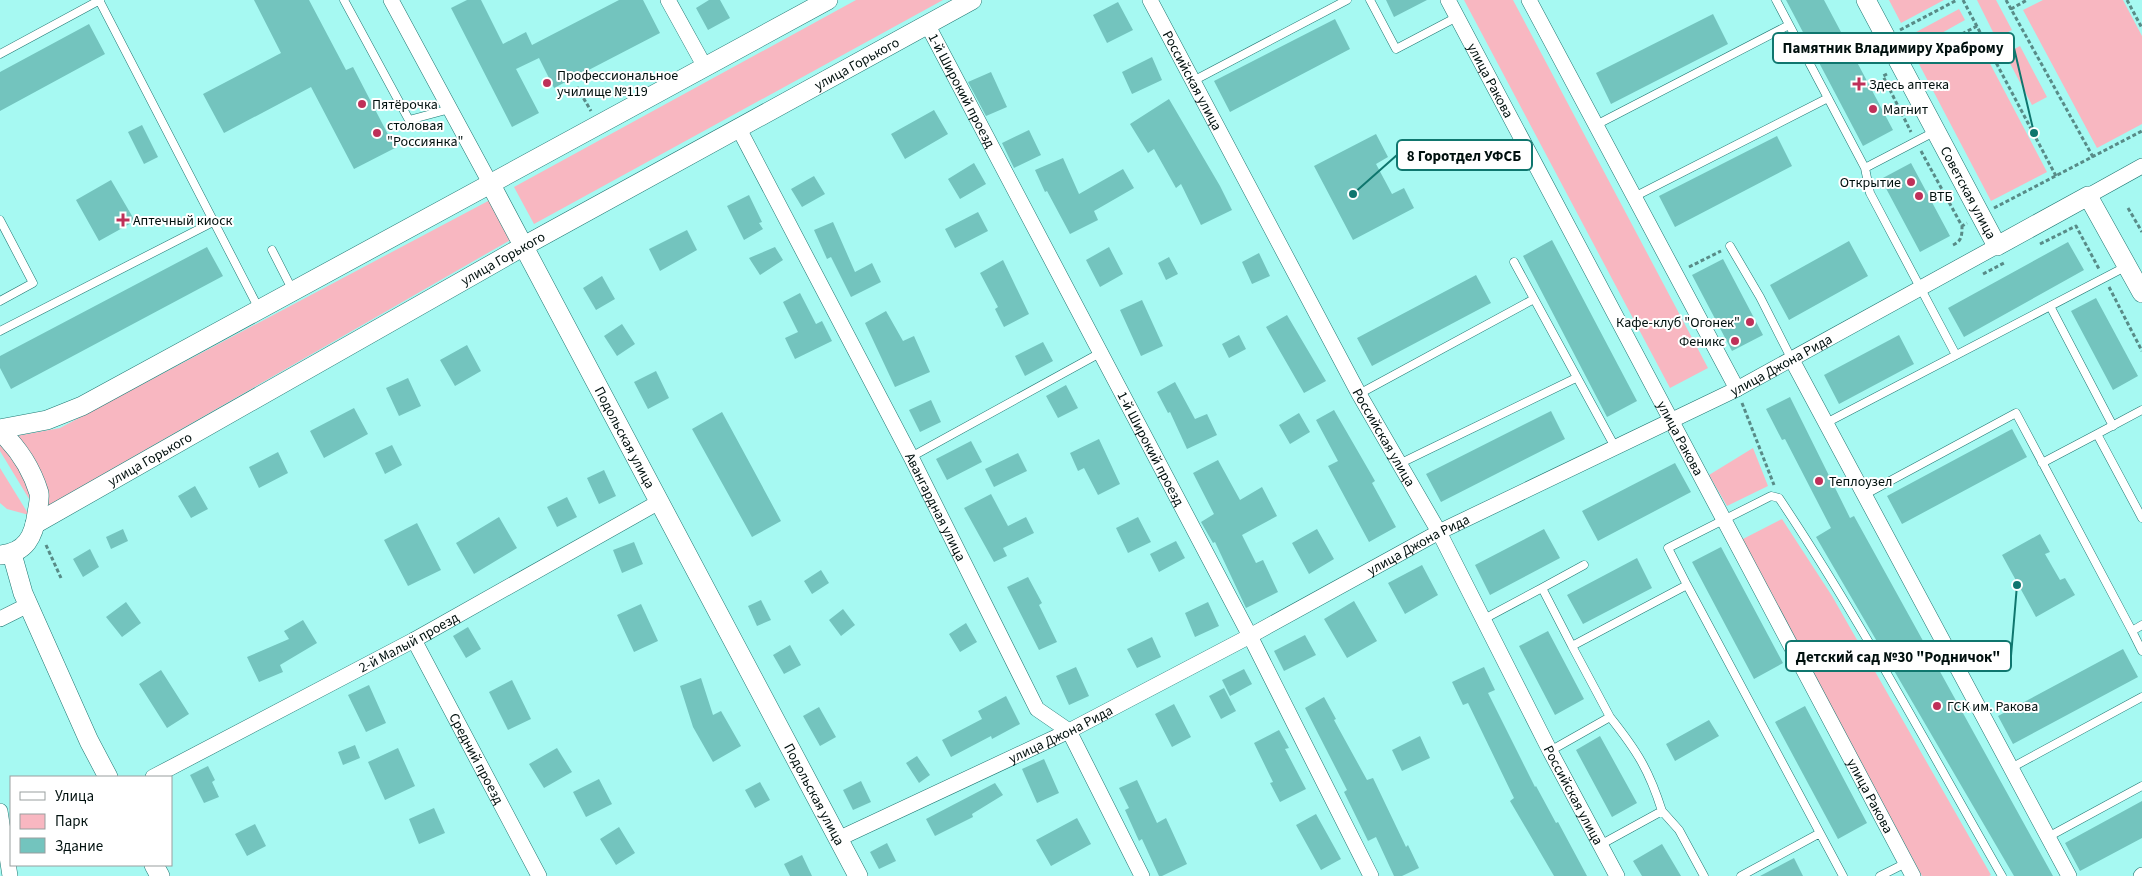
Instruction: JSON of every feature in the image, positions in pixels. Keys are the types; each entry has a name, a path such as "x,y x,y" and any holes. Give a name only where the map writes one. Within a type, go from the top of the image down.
{"street":[{"name":"Подольская улица","path":"391,0 524,246 858,876"},
{"path":"668,0 705,67"},
{"path":"107,776 89,741 6,554 32,536 36,524 40,496 31,473 16,449 0,430 47,420 82,406 828,0"},
{"name":"улица Горького","path":"36,524 524,246 972,0"},
{"name":"Российская улица","path":"1150,0 1359,394 1439,532 1550,751 1617,876"},
{"name":"улица Ракова","path":"1448,0 1909,869"},
{"path":"1529,0 1737,389"},
{"name":"Советская улица","path":"1866,0 1997,246 2088,196"},
{"name":"1-й Широкий проезд","path":"927,24 1250,636 1371,876"},
{"name":"Авангардная улица","path":"739,129 911,457 1037,709 1069,731 1142,876"},
{"path":"2142,166 2088,196 2142,293"},
{"name":"улица Джона Рида","path":"838,839 1069,731 1250,636 1439,532 1737,389 1997,246"},
{"path":"1792,360 2069,876"},
{"name":"2-й Малый проезд","path":"155,776 414,640 659,502"},
{"path":"0,619 28,605"},
{"name":"Средний проезд","path":"414,640 539,876"},
{"path":"0,811 10,876"}],"lane":[{"path":"0,54 99,0 259,309"},
{"path":"344,0 409,120 450,109"},
{"path":"1193,81 1346,0"},
{"path":"1370,0 1396,49 1457,17"},
{"path":"1776,0 1865,168 1870,193 1956,355"},
{"path":"1596,125 1789,26"},
{"path":"1634,197 1828,98"},
{"path":"1865,168 1936,131"},
{"path":"0,220 33,283 0,301"},
{"path":"0,331 213,222"},
{"path":"1730,246 1760,297 1792,360"},
{"path":"272,250 293,292"},
{"path":"1514,262 1615,447"},
{"path":"1826,423 2127,266"},
{"path":"1359,394 1534,299"},
{"path":"2050,306 2113,426"},
{"path":"911,457 1100,354"},
{"path":"1399,464 1576,378"},
{"path":"2042,463 2142,410"},
{"path":"1864,495 2016,413 2142,651"},
{"path":"2098,434 2142,518"},
{"path":"1843,876 1668,548 1771,496 1779,498 1814,550 2002,876"},
{"path":"1484,619 1584,565"},
{"path":"1572,646 1687,585"},
{"path":"1542,588 1610,717 1635,748 1652,781 1662,811 1679,830 1704,876"},
{"path":"2132,631 2142,625"},
{"path":"2011,768 2142,697"},
{"path":"1550,751 1610,717"},
{"path":"2048,837 2142,786"},
{"path":"1600,845 1662,811"},
{"path":"1741,876 1820,833"},
{"path":"1880,876 1909,869"}],"path":[{"path":"1886,38 1957,0"},
{"path":"1963,0 2056,176"},
{"path":"2006,0 2093,157"},
{"path":"2011,8 2027,0"},
{"path":"2127,0 2142,28"},
{"path":"1953,245 1959,242 1962,236 1962,226 1916,142 1883,76 1977,26"},
{"path":"577,87 599,124"},
{"path":"1962,226 2142,130"},
{"path":"2128,208 2142,232"},
{"path":"2076,226 2142,351"},
{"path":"1675,274 1730,246"},
{"path":"1737,389 1779,498"},
{"path":"36,524 61,578"}],"green space":[{"path":"856,0 943,0 534,224 514,187"},
{"path":"1464,0 1513,0 1708,368 1670,388"},
{"path":"1889,0 1944,0 1901,23"},
{"path":"1977,0 1996,0 2012,30 1996,38"},
{"path":"2043,0 2123,0 2142,36 2142,124 2097,148 2023,10"},
{"path":"1959,9 1965,20 1913,49 1907,37"},
{"path":"1975,35 2047,172 1991,201 1919,64"},
{"path":"2020,46 2047,97 2032,105 2005,54"},
{"path":"490,200 512,239 37,512 0,451 0,439 60,428"},
{"path":"1753,448 1768,486 1727,506 1709,475"},
{"path":"0,468 29,515 7,509 0,503"},
{"path":"1782,519 1832,596 1991,875 1922,876 1741,540"}],"building":[{"path":"254,0 309,0 346,70 353,67 395,148 354,169 311,87 224,133 203,94 281,53"},
{"path":"467,0 481,0 503,44 526,32 532,45 619,0 643,0 660,33 554,88 539,58 516,69 539,113 512,127 451,8"},
{"path":"709,0 720,0 730,18 708,30 696,8"},
{"path":"1386,0 1427,0 1394,17"},
{"path":"1786,0 1824,0 1893,130 1863,146"},
{"path":"1118,2 1133,30 1107,43 1093,15"},
{"path":"1713,14 1728,44 1611,104 1596,73"},
{"path":"1335,19 1350,49 1230,112 1214,81"},
{"path":"89,24 105,54 0,111 0,72"},
{"path":"1152,57 1162,80 1132,94 1122,72"},
{"path":"991,72 1007,107 986,116 968,82"},
{"path":"1169,99 1232,210 1201,225 1181,184 1176,188 1154,149 1148,153 1130,124"},
{"path":"934,110 948,134 905,159 891,134"},
{"path":"142,125 158,157 144,164 128,132"},
{"path":"1029,130 1041,155 1014,168 1002,143"},
{"path":"1376,134 1388,157 1376,164 1392,194 1404,188 1414,208 1353,240 1314,166"},
{"path":"1777,136 1792,166 1675,227 1659,196"},
{"path":"1063,158 1079,194 1123,169 1134,188 1094,211 1098,220 1070,234 1047,191 1045,192 1035,170"},
{"path":"974,163 986,184 960,199 948,179"},
{"path":"1911,163 1950,236 1920,252 1881,179"},
{"path":"814,176 825,194 802,207 791,189"},
{"path":"111,180 135,221 99,241 76,200"},
{"path":"749,195 762,222 759,223 763,229 744,240 727,206"},
{"path":"978,212 988,231 955,248 945,229"},
{"path":"833,222 855,272 872,263 881,282 851,297 831,257 827,259 814,230"},
{"path":"687,230 697,250 660,271 649,249"},
{"path":"1552,240 1637,401 1607,417 1523,256"},
{"path":"1849,241 1868,276 1789,320 1770,285"},
{"path":"2068,242 2084,270 1964,337 1948,308"},
{"path":"207,247 223,276 11,389 0,368 0,356"},
{"path":"775,247 783,260 760,275 749,258"},
{"path":"1109,247 1123,274 1100,287 1086,260"},
{"path":"1259,253 1270,276 1252,284 1242,262"},
{"path":"1169,257 1178,274 1166,280 1158,263"},
{"path":"1723,259 1763,335 1732,351 1692,275"},
{"path":"1003,260 1029,314 1004,327 995,309 998,307 980,273"},
{"path":"1476,275 1491,303 1372,366 1357,338"},
{"path":"602,276 615,299 596,310 583,288"},
{"path":"800,293 816,324 822,321 832,341 795,359 785,338 798,332 783,302"},
{"path":"2096,298 2138,376 2113,390 2071,311"},
{"path":"1142,300 1163,346 1141,356 1120,310"},
{"path":"886,311 903,341 914,336 930,372 895,387 865,323"},
{"path":"1287,315 1326,381 1304,393 1266,327"},
{"path":"622,324 635,344 617,356 604,336"},
{"path":"1239,335 1246,349 1229,358 1222,344"},
{"path":"1899,335 1914,364 1839,404 1824,375"},
{"path":"1043,342 1053,361 1025,376 1015,356"},
{"path":"467,345 481,371 455,386 440,360"},
{"path":"656,371 669,398 648,409 634,382"},
{"path":"408,378 421,406 399,416 386,388"},
{"path":"1175,382 1195,419 1207,414 1217,435 1187,449 1170,412 1168,413 1157,392"},
{"path":"1066,385 1078,408 1058,418 1046,396"},
{"name":"ГСК им. Ракова","path":"1790,397 1850,518 1854,516 2053,876 2014,876 1816,537 1831,528 1785,439 1782,440 1766,409"},
{"path":"931,400 941,422 920,432 909,410"},
{"path":"354,408 368,434 324,458 310,431"},
{"path":"1334,410 1375,481 1372,483 1396,527 1369,542 1328,466 1338,461 1316,420"},
{"path":"1551,411 1565,439 1441,502 1426,474"},
{"path":"722,412 781,521 752,537 692,429"},
{"path":"1299,413 1310,432 1290,444 1279,425"},
{"path":"2012,429 2027,457 1902,524 1887,496"},
{"path":"1099,439 1120,484 1098,495 1084,468 1078,471 1070,453"},
{"path":"971,441 982,462 947,480 936,459"},
{"path":"392,445 402,465 385,474 375,453"},
{"path":"278,452 288,473 259,488 249,467"},
{"path":"1018,453 1027,471 994,487 985,469"},
{"path":"1218,460 1240,500 1262,487 1277,516 1242,535 1256,563 1263,560 1278,592 1246,608 1215,542 1213,543 1201,522 1214,514 1193,473"},
{"path":"1675,463 1691,492 1598,541 1582,511"},
{"path":"604,470 616,496 599,504 587,478"},
{"path":"195,486 208,509 191,518 178,496"},
{"path":"991,494 1008,526 1026,517 1034,533 1003,548 1007,556 994,562 964,508"},
{"path":"567,497 577,517 557,527 547,507"},
{"path":"499,517 517,548 474,574 456,543"},
{"path":"1138,517 1151,542 1128,553 1116,528"},
{"path":"417,523 441,570 408,586 384,540"},
{"path":"123,529 128,541 111,549 106,537"},
{"path":"1317,529 1334,559 1309,574 1292,543"},
{"path":"1544,529 1560,558 1490,595 1475,565"},
{"path":"2040,534 2050,552 2045,554 2060,580 2065,578 2075,595 2036,617 2002,555"},
{"path":"1176,541 1185,558 1159,572 1150,554"},
{"path":"634,542 643,564 622,573 613,550"},
{"path":"1721,547 1783,663 1754,679 1692,562"},
{"path":"90,549 99,567 83,577 73,559"},
{"path":"1637,558 1652,588 1583,624 1567,595"},
{"path":"1422,565 1438,595 1405,614 1388,583"},
{"path":"821,570 829,583 812,594 804,581"},
{"path":"1028,577 1042,603 1039,605 1057,642 1039,650 1007,587"},
{"path":"761,600 771,620 757,626 748,606"},
{"path":"1354,601 1377,641 1347,658 1324,619"},
{"path":"126,602 141,623 122,637 106,617"},
{"path":"1208,602 1219,626 1195,637 1185,613"},
{"path":"641,604 658,641 634,652 617,615"},
{"path":"843,609 855,625 841,636 829,620"},
{"path":"303,620 317,643 280,665 283,672 259,682 247,657 289,639 284,631"},
{"path":"966,623 977,642 960,652 949,634"},
{"path":"468,627 481,649 466,658 453,636"},
{"path":"1548,631 1584,699 1555,715 1519,646"},
{"path":"1305,635 1316,655 1284,671 1274,651"},
{"path":"1152,637 1161,657 1137,668 1127,649"},
{"path":"790,645 801,665 784,674 773,655"},
{"path":"2123,649 2138,677 2013,744 1998,716"},
{"path":"1076,667 1089,696 1069,705 1056,676"},
{"path":"1484,667 1495,690 1488,693 1535,787 1556,823 1558,822 1587,876 1554,876 1510,801 1514,798 1468,703 1463,705 1452,682"},
{"path":"1244,669 1252,684 1230,696 1222,680"},
{"path":"161,670 189,714 167,728 139,684"},
{"path":"701,678 713,715 721,711 741,746 713,762 693,727 680,686"},
{"path":"512,680 531,719 508,730 489,692"},
{"path":"369,685 386,723 366,732 348,695"},
{"path":"1224,688 1236,711 1221,719 1209,696"},
{"path":"1006,696 1020,724 992,739 991,736 951,757 942,740 982,719 978,711"},
{"path":"1324,697 1336,719 1334,720 1367,780 1373,778 1406,847 1408,845 1419,868 1402,876 1394,876 1376,837 1368,841 1344,792 1347,790 1305,708"},
{"path":"1174,704 1191,737 1172,747 1155,714"},
{"path":"1805,706 1867,823 1838,839 1775,722"},
{"path":"819,707 836,737 820,746 803,716"},
{"path":"1709,720 1719,736 1675,761 1666,744"},
{"path":"1279,730 1289,748 1285,749 1306,789 1280,802 1270,783 1273,782 1254,743"},
{"path":"1420,736 1430,758 1402,771 1392,750"},
{"path":"1600,736 1637,803 1612,817 1576,750"},
{"path":"355,745 360,758 343,765 338,752"},
{"path":"398,748 415,786 385,800 368,762"},
{"path":"557,748 572,772 544,788 529,764"},
{"path":"917,756 930,775 919,783 906,763"},
{"path":"1044,759 1059,793 1037,803 1022,769"},
{"path":"208,766 215,780 212,782 219,797 204,803 190,775"},
{"path":"599,779 612,804 586,817 573,792"},
{"path":"1137,780 1157,823 1166,818 1187,864 1162,876 1159,876 1142,839 1139,841 1125,810 1129,808 1119,788"},
{"path":"861,781 871,802 853,810 843,790"},
{"path":"760,782 770,800 755,808 745,790"},
{"path":"995,783 1003,795 972,814 973,817 935,836 926,819"},
{"path":"2142,801 2142,838 2080,871 2065,843"},
{"path":"434,808 445,833 419,844 409,819"},
{"path":"1316,814 1341,859 1321,870 1296,825"},
{"path":"1077,818 1091,844 1051,866 1036,840"},
{"path":"255,824 266,846 247,856 235,834"},
{"path":"619,827 635,853 616,865 600,839"},
{"path":"887,843 896,861 879,869 870,852"},
{"path":"1662,844 1681,876 1642,876 1633,861"},
{"path":"802,855 812,876 790,876 784,864"},
{"path":"1794,858 1803,876 1760,876"}],"place":[{"name":"Профессиональное училище №119","path":"547,83"},
{"name":"Здесь аптека","path":"1859,84"},
{"name":"Пятёрочка","path":"362,104"},
{"name":"Магнит","path":"1873,109"},
{"name":"столовая \"Россиянка\"","path":"377,133"},
{"name":"Памятник Владимиру Храброму","path":"2034,133"},
{"name":"Открытие","path":"1911,182"},
{"name":"8 Горотдел УФСБ","path":"1353,194"},
{"name":"ВТБ","path":"1919,196"},
{"name":"Аптечный киоск","path":"123,220"},
{"name":"Кафе-клуб \"Огонек\"","path":"1750,322"},
{"name":"Феникс","path":"1735,341"},
{"name":"Теплоузел","path":"1819,481"},
{"name":"Детский сад №30 \"Родничок\"","path":"2017,585"},
{"name":"ГСК им. Ракова","path":"1937,706"}]}
